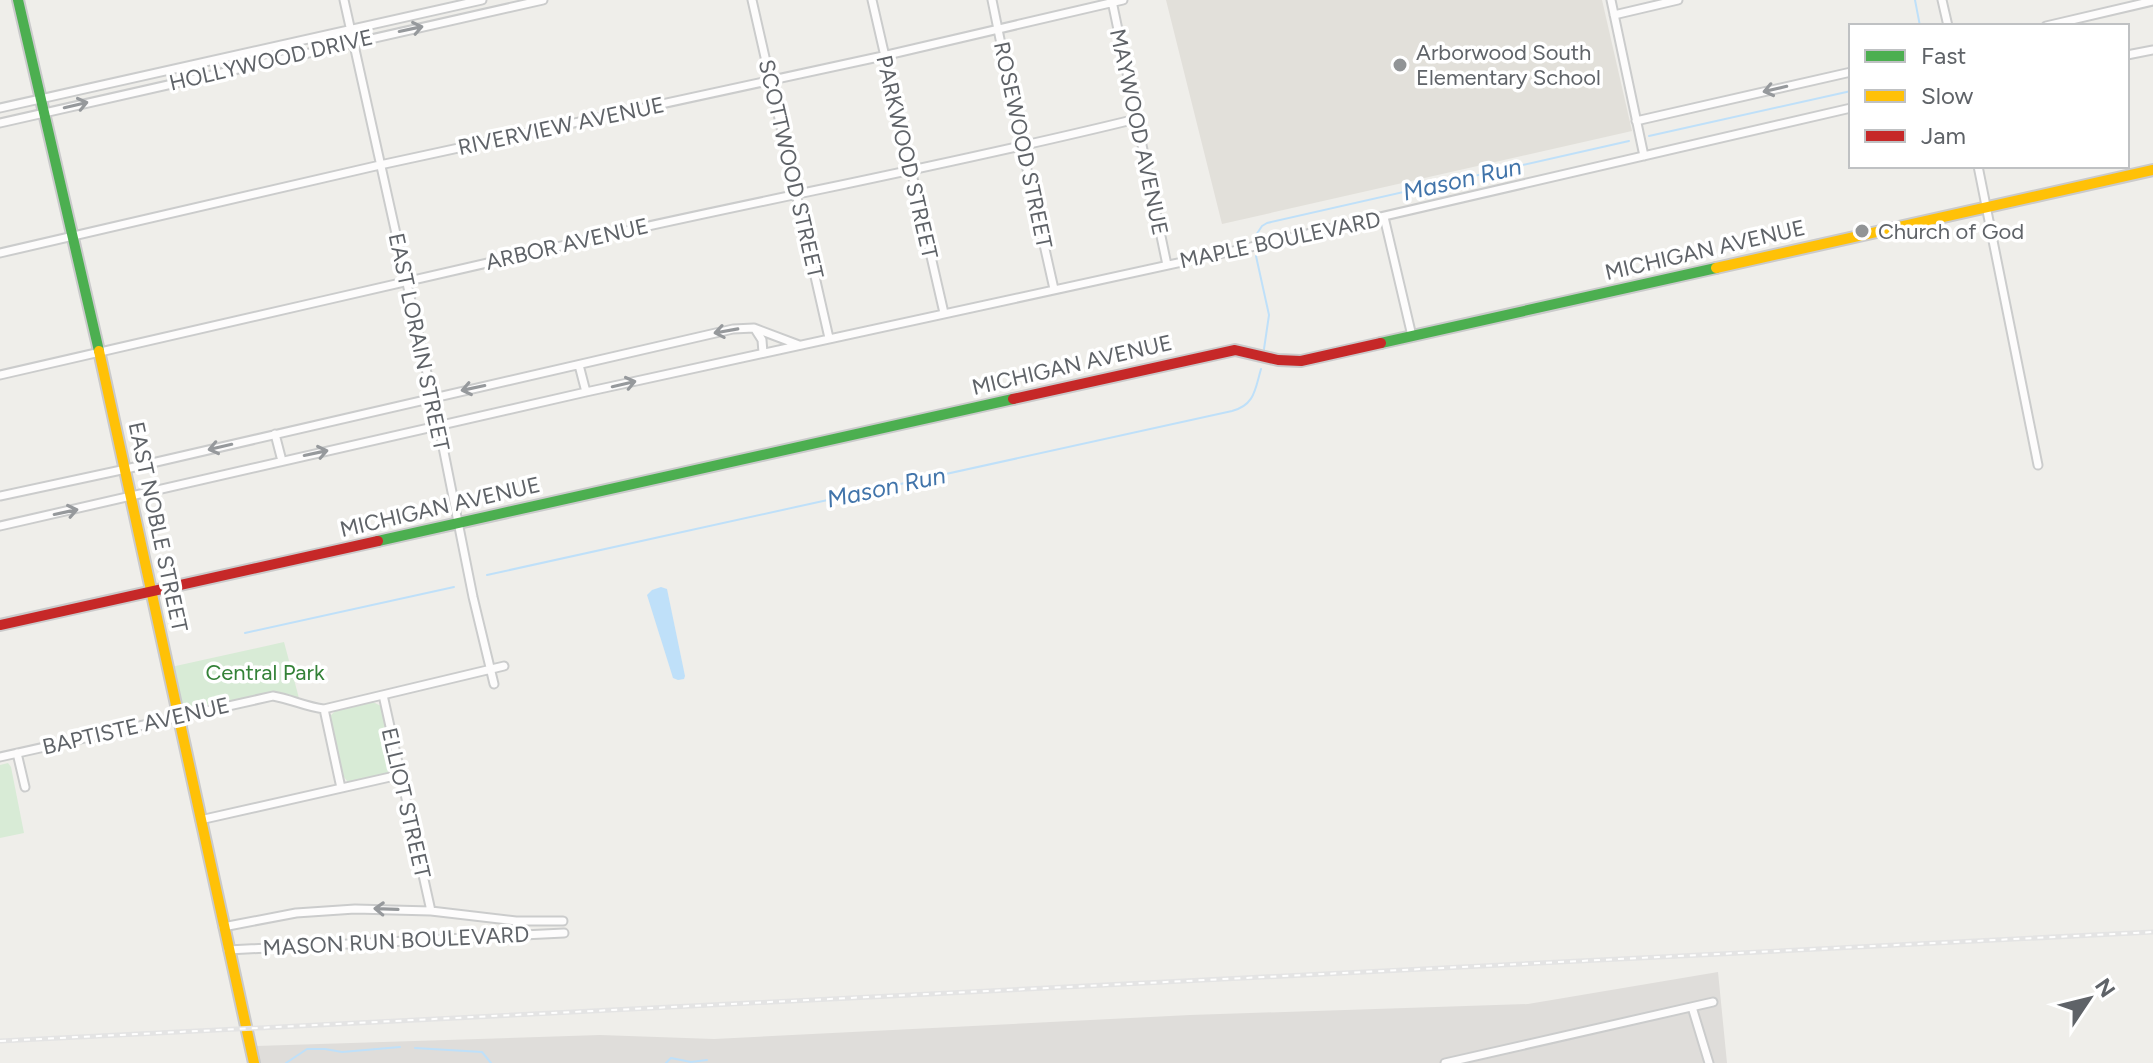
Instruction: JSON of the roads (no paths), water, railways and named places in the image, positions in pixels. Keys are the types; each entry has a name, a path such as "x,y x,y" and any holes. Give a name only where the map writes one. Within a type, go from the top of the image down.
{"street":[{"name":"EAST NOBLE STREET","path":"18,0 126,469 254,1063"},
{"name":"EAST LORAIN STREET","path":"344,0 494,684"},
{"name":"HOLLYWOOD DRIVE","path":"0,108 482,0"},
{"name":"HOLLYWOOD DRIVE","path":"0,123 543,0"},
{"name":"SCOTTWOOD STREET","path":"752,0 829,338"},
{"name":"PARKWOOD STREET","path":"872,0 944,313"},
{"name":"ROSEWOOD STREET","path":"992,0 1054,289"},
{"name":"RIVERVIEW AVENUE","path":"0,253 1123,0"},
{"path":"1611,0 1644,156"},
{"path":"1614,15 1678,0"},
{"path":"1942,0 1948,24"},
{"name":"MAYWOOD AVENUE","path":"1112,1 1167,265"},
{"path":"2055,24 2153,1"},
{"path":"2129,55 2153,50"},
{"path":"1636,121 1849,72"},
{"name":"MAPLE BOULEVARD","path":"0,526 586,392 1384,217 1849,108"},
{"name":"ARBOR AVENUE","path":"0,375 407,280 797,193 1022,147 1136,119"},
{"path":"1978,168 2038,465"},
{"name":"MICHIGAN AVENUE","path":"0,625 1214,354 1235,350 1278,360 1301,361 2153,170"},
{"path":"1384,217 1412,336"},
{"path":"0,496 733,329 754,328 801,345"},
{"path":"754,328 762,340 763,353"},
{"path":"579,365 586,392"},
{"path":"275,434 282,461"},
{"name":"BAPTISTE AVENUE","path":"0,757 273,696 324,709 504,666"},
{"name":"ELLIOT STREET","path":"383,695 431,911"},
{"path":"324,709 341,788"},
{"path":"17,753 25,787"},
{"path":"200,820 399,775"},
{"name":"MASON RUN BOULEVARD","path":"223,927 296,913 375,909 431,911 489,919 563,921"},
{"path":"548,921 548,933"},
{"name":"MASON RUN BOULEVARD","path":"228,950 564,933"},
{"path":"1445,1063 1713,1002"},
{"path":"1692,1007 1709,1063"}],"water":[{"path":"661,587 667,589 684,679 673,678 647,595"}],"waterway":[{"name":"Mason Run","path":"1915,0 1920,24"},
{"name":"Mason Run","path":"1649,136 1849,91"},
{"name":"Mason Run","path":"1254,238 1267,223 1629,141"},
{"name":"Mason Run","path":"1256,256 1269,315 1264,349"},
{"name":"Mason Run","path":"487,575 1232,411 1250,400 1261,369"},
{"name":"Mason Run","path":"245,633 454,587"},
{"path":"286,1063 307,1049 342,1052 400,1047"},
{"path":"415,1048 482,1052 491,1063"},
{"path":"666,1063 671,1058 691,1062 707,1060"}],"railway":[{"path":"0,1041 2153,932"}],"place":[{"name":"Arborwood South Elementary School","path":"1400,65"},
{"name":"Church of God","path":"1862,231"}],"park label":[{"name":"Central Park","path":"265,672"}]}
